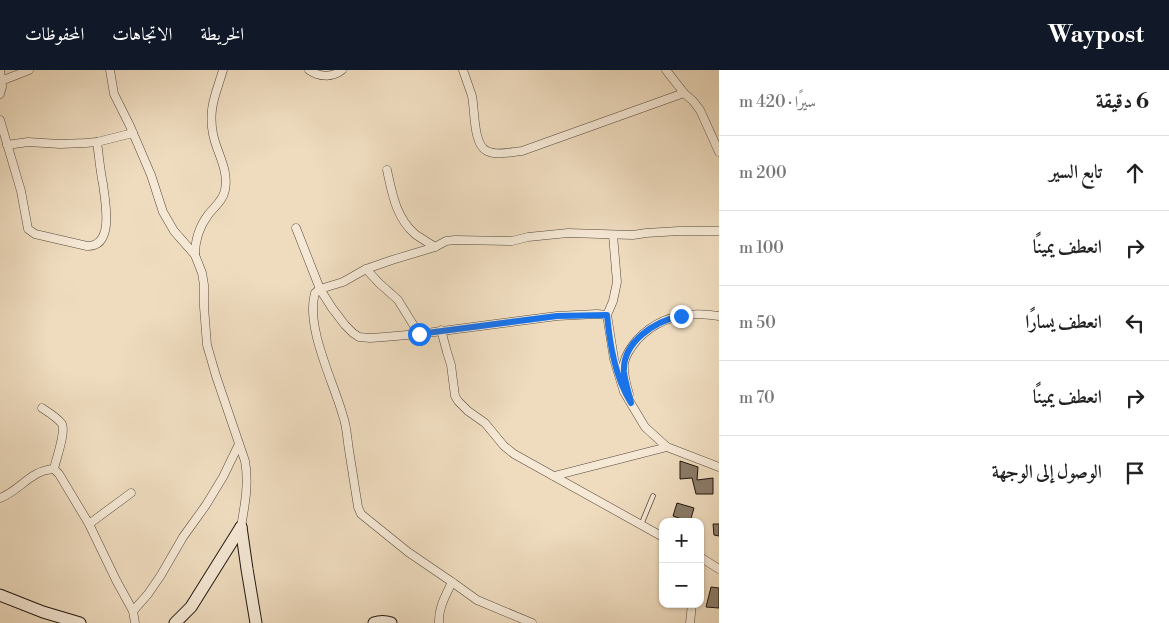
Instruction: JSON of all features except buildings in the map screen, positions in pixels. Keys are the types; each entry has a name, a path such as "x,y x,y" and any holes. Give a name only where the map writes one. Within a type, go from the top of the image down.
{"street":[{"path":"0,70 2,87 0,94"},
{"path":"1,81 29,70"},
{"path":"110,70 114,94 151,175 163,212 174,231 195,255 202,273 208,345 245,461 247,488 241,527 256,623"},
{"path":"195,255 195,244 203,224 225,193 226,173 213,135 212,119 212,103 223,70"},
{"path":"309,70 313,73 330,76 342,70"},
{"path":"463,70 472,98 480,145 485,150 498,154 522,151 684,93"},
{"path":"666,70 700,110 719,152"},
{"path":"0,120 15,170 30,232 57,240 91,246 99,242 104,235 107,209 97,142"},
{"path":"7,145 28,142 67,144 97,142 133,133"},
{"path":"387,170 396,208 405,224 415,234 435,247"},
{"path":"296,228 320,289 345,325 356,335 370,338 419,334 557,316 607,315"},
{"path":"532,623 478,600 408,552 372,524 359,511 343,414 316,332 314,295 320,289 343,282 366,269 435,247 446,241 512,241 528,237 568,233 633,235 679,231 719,231"},
{"path":"613,235 617,282 613,301 607,315 611,345 624,392 645,427 667,447 719,467"},
{"path":"366,269 398,300 419,334"},
{"path":"631,403 624,376 624,363 626,354 644,333 660,322 670,318 693,314 719,316"},
{"path":"442,330 451,365 455,396 464,407 485,423 504,446 514,454 659,535"},
{"path":"42,408 60,422 63,427 54,469"},
{"path":"133,611 148,594 183,537 224,477 239,444"},
{"path":"554,476 667,447"},
{"path":"0,498 36,473 54,469"},
{"path":"54,469 59,474 89,524 133,611 135,623"},
{"path":"89,524 131,492"},
{"path":"175,623 195,600 241,527"},
{"path":"704,560 719,569"},
{"path":"439,623 441,606 452,582"},
{"path":"0,595 80,623"},
{"path":"690,623 692,608"},
{"path":"374,623 386,621 391,623"}],"lane":[{"path":"641,525 653,496"}],"route":[{"path":"419,334 557,316 607,315 617,372 624,392 631,403 624,376 626,354 644,333 654,325 670,318 681,316"}]}
